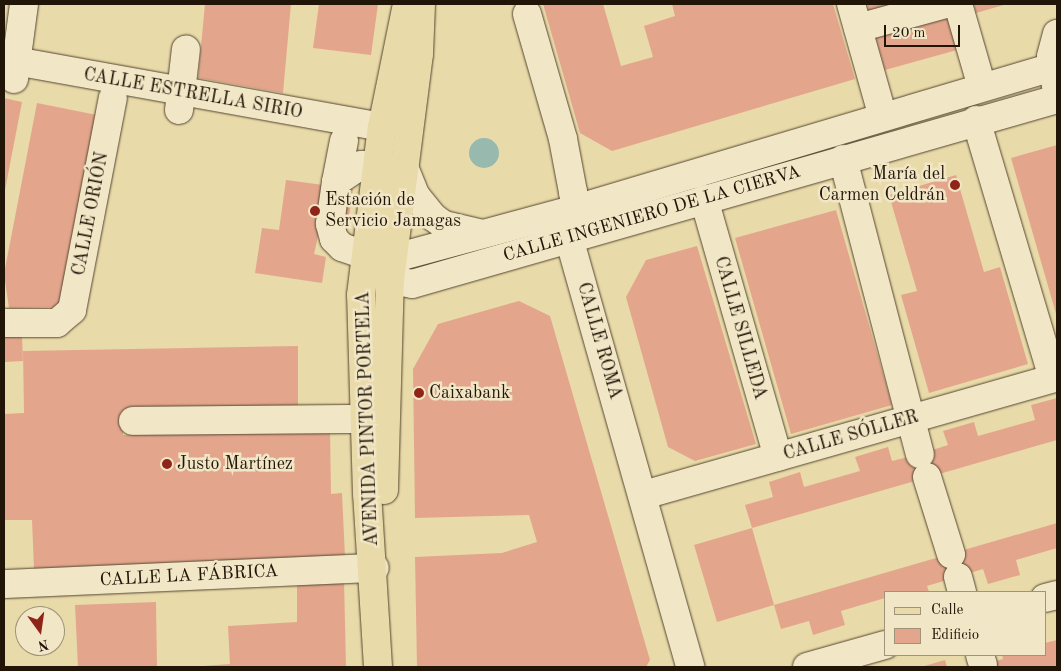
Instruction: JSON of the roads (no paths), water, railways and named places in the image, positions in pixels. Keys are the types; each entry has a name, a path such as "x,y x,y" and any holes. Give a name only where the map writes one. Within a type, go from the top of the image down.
{"main road":[{"path":"383,268 379,146 407,4"},
{"name":"AVENIDA PINTOR PORTELA","path":"374,568 384,494 383,268 404,167 419,54 421,4"},
{"name":"AVENIDA PINTOR PORTELA","path":"378,667 364,413 361,295 383,268"}],"street":[{"path":"9,69 24,4"},
{"path":"884,117 854,16 946,4"},
{"path":"958,4 982,88"},
{"name":"CALLE ROMA","path":"527,14 563,139 576,209 569,238 644,495 690,667"},
{"path":"383,268 402,256 576,209 982,88 1054,78 1057,34"},
{"path":"180,102 186,49"},
{"name":"CALLE ESTRELLA SIRIO","path":"9,69 113,98 180,102 344,141 379,146"},
{"name":"CALLE ESTRELLA SIRIO","path":"9,69 180,102 379,146"},
{"name":"CALLE ORIÓN","path":"4,324 57,324 72,310 113,98"},
{"name":"CALLE INGENIERO DE LA CIERVA","path":"344,141 330,224 334,239 412,284 976,120 1057,99"},
{"path":"976,120 1055,377"},
{"path":"336,182 361,165 379,146"},
{"path":"844,159 924,466 957,574"},
{"path":"404,167 416,196 432,217 444,225 484,233"},
{"name":"CALLE SILLEDA","path":"704,199 778,457"},
{"name":"CALLE SÓLLER","path":"644,495 1055,377"},
{"path":"133,421 364,413"},
{"name":"CALLE LA FÁBRICA","path":"4,584 374,568"},
{"path":"807,667 884,645"}],"water":[{"path":"484,138 495,142 499,153 495,164 484,168 473,164 469,153 473,142"}],"place":[{"name":"María del Carmen Celdrán","path":"955,185"},
{"name":"Estación de Servicio Jamagas","path":"315,211"},
{"name":"Caixabank","path":"419,393"},
{"name":"Justo Martínez","path":"167,464"}]}
